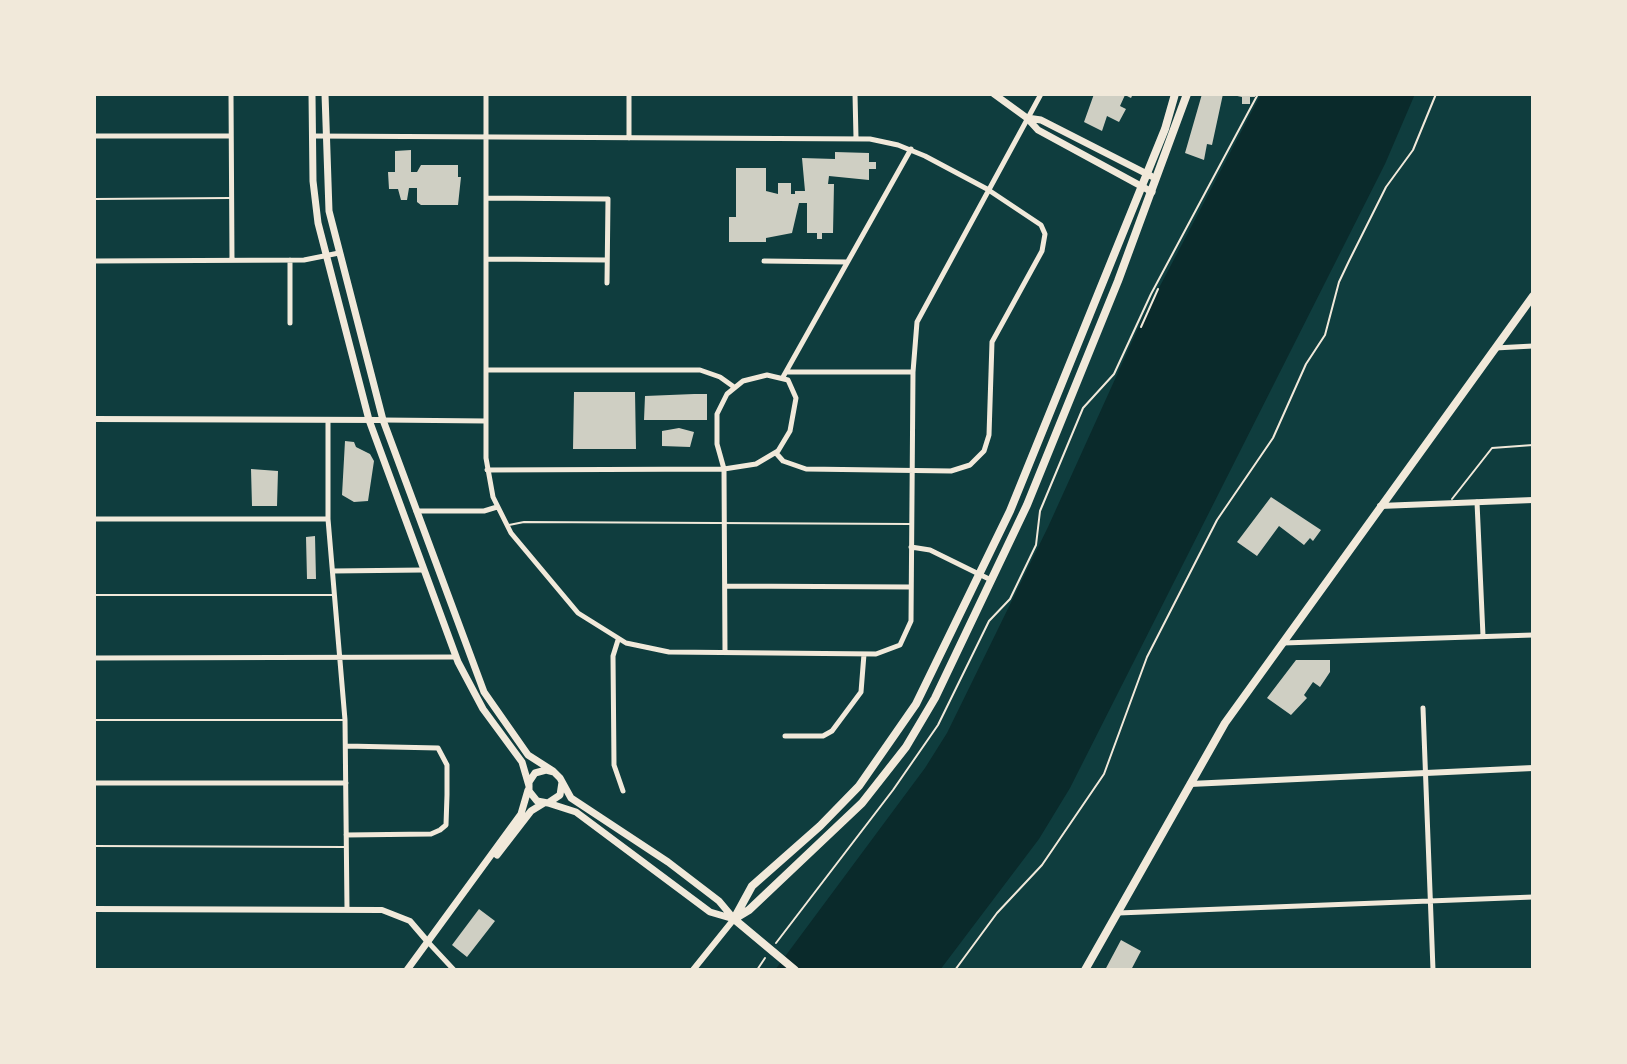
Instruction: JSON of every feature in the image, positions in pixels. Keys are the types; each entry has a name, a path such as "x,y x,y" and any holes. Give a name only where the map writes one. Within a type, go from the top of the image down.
{"main road":[{"path":"312,94 315,209 326,256 369,420 455,657 483,709 522,762 534,799 576,812 710,912 734,919"},
{"path":"325,94 327,198 383,420 489,701 528,755 553,771 573,800 639,841 694,882 795,970"},
{"path":"994,94 1027,118 1039,131 1152,192"},
{"path":"734,919 745,895 840,806 894,740 930,678 1010,511 1142,187 1175,94"},
{"path":"734,919 833,834 889,770 935,698 1033,492 1158,179 1187,94"},
{"path":"1027,118 1041,120 1158,179"},
{"path":"1085,970 1225,723 1533,296"},
{"path":"407,970 523,811 529,787 538,771 553,771"},
{"path":"469,887 531,811 558,798 562,782"}],"street":[{"path":"231,94 232,260"},
{"path":"486,94 487,470 497,507 506,526 578,613 618,640 660,651 864,654 887,653 904,641 911,621 914,332 920,313 1041,94"},
{"path":"629,94 629,138"},
{"path":"855,94 856,138"},
{"path":"94,136 231,136"},
{"path":"312,136 856,138 911,149 987,189 1037,220 1045,234 1044,246 992,342 990,425 984,451 960,470 806,469 783,461 776,453"},
{"path":"784,374 911,149"},
{"path":"486,198 608,199 607,283"},
{"path":"94,261 290,260 339,253"},
{"path":"486,259 607,260"},
{"path":"290,260 290,323"},
{"path":"764,261 847,262"},
{"path":"1495,348 1533,346"},
{"path":"486,370 700,370 720,377 734,387"},
{"path":"725,652 724,469 716,421 723,400 734,387 755,377 913,372"},
{"path":"487,470 724,469 756,464 776,453 790,431 796,406 795,392 784,374"},
{"path":"94,419 486,421"},
{"path":"328,419 328,519 345,720 347,909"},
{"path":"1380,506 1533,500"},
{"path":"1477,502 1483,636"},
{"path":"416,511 484,511 497,507"},
{"path":"94,519 328,519"},
{"path":"911,547 930,550 992,580"},
{"path":"333,571 423,570"},
{"path":"725,586 911,587"},
{"path":"1282,643 1533,635"},
{"path":"618,640 613,656 614,765 623,791"},
{"path":"785,736 823,736 832,731 861,692 864,654"},
{"path":"94,658 455,657"},
{"path":"1423,708 1433,970"},
{"path":"346,746 428,745 438,748 447,765 448,814 446,825 431,834 346,835"},
{"path":"1190,784 1533,768"},
{"path":"94,783 346,783"},
{"path":"1117,913 1533,897"},
{"path":"94,909 347,909 396,913 421,930 454,970"},
{"path":"693,970 734,919"}],"lane":[{"path":"94,199 232,198"},
{"path":"1449,504 1492,448 1533,445"},
{"path":"506,526 520,522 912,524"},
{"path":"94,595 335,595"},
{"path":"94,720 345,720"},
{"path":"94,846 346,847"}],"path":[{"path":"1141,327 1156,288 1258,94"},
{"path":"955,970 997,913 1042,865 1108,766 1147,657 1217,520 1273,438 1306,364 1325,335 1349,261 1386,187 1413,150 1436,94"}],"water":[{"path":"1261,94 1415,94 1385,164 1070,788 1039,839 940,970 775,970 925,768 947,733 1048,527 1140,324"}],"building":[{"path":"1094,94 1133,94 1131,98 1125,95 1120,106 1126,109 1119,122 1107,116 1102,131 1084,122"},
{"path":"1202,94 1223,94 1212,145 1207,144 1204,160 1185,153"},
{"path":"1228,94 1255,94 1255,97 1250,97 1250,104 1242,104 1242,97"},
{"path":"411,150 411,172 417,172 421,165 458,165 458,177 461,177 458,205 421,205 417,202 417,188 409,188 407,200 401,200 398,189 389,189 388,172 395,172 395,151"},
{"path":"835,152 869,153 869,162 876,162 876,169 869,169 869,180 829,176 828,184 834,184 833,233 822,233 822,239 817,239 817,233 807,233 807,203 799,203 792,233 766,238 766,242 729,242 729,217 736,217 736,168 766,168 766,191 778,194 778,183 791,183 791,194 795,194 795,191 805,191 802,158 835,159"},
{"path":"574,392 635,392 636,449 573,449"},
{"path":"707,394 707,420 644,420 645,396"},
{"path":"679,428 694,432 690,447 662,446 662,431"},
{"path":"345,441 354,442 374,461 368,501 354,502 342,495"},
{"path":"251,469 278,471 277,506 252,506"},
{"path":"1271,497 1321,530 1313,541 1310,538 1304,545 1279,526 1257,556 1237,542"},
{"path":"315,536 316,579 307,579 306,537"},
{"path":"1296,660 1330,660 1330,672 1320,687 1313,682 1304,695 1307,698 1291,715 1267,698"},
{"path":"479,909 495,921 467,957 452,945"},
{"path":"1121,940 1141,951 1131,970 1105,970"}]}
